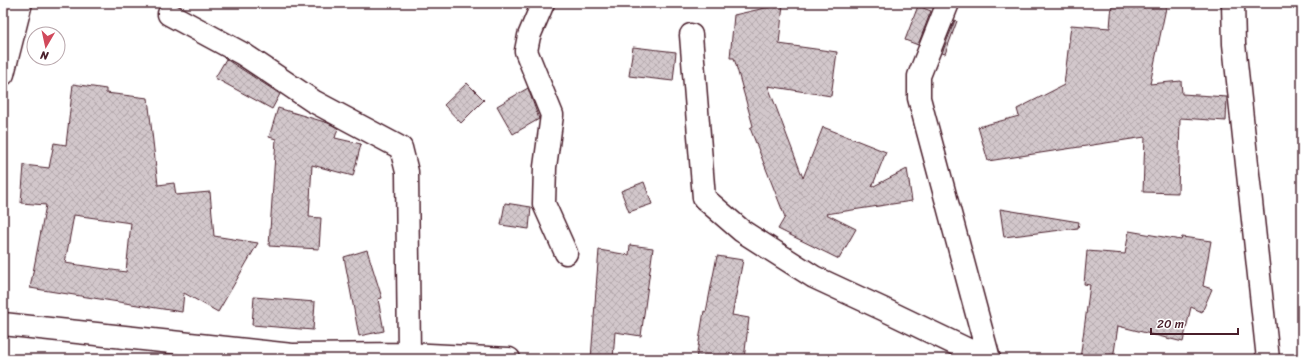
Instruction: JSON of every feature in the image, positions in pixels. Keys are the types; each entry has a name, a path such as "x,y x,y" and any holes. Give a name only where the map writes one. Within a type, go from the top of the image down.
{"street":[{"path":"3,74 21,3"},
{"path":"543,3 529,36 526,52 552,115 545,167 544,204 566,253"},
{"path":"948,3 919,76 919,98 988,359"},
{"path":"1233,3 1234,44 1268,359"},
{"path":"169,14 244,54 313,101 401,148 407,172 409,354"},
{"path":"691,35 704,198 742,231 814,277 988,359"},
{"path":"3,324 290,357 409,354 509,359"}],"building":[{"path":"1112,3 1167,3 1150,84 1181,81 1182,94 1227,97 1226,121 1180,118 1178,193 1143,192 1145,137 988,161 978,127 1019,116 1017,109 1064,85 1071,25 1110,28"},
{"path":"783,4 779,44 837,52 831,96 768,86 803,178 823,127 886,152 872,187 907,169 912,201 826,214 856,229 839,259 778,229 785,217 750,128 753,126 734,58 730,58 734,15"},
{"path":"918,6 931,11 918,45 905,40"},
{"path":"955,20 957,21 945,54 942,53"},
{"path":"633,47 676,52 673,81 629,76"},
{"path":"226,59 280,94 272,109 215,78"},
{"path":"467,83 484,100 461,123 444,105"},
{"path":"73,84 106,89 106,93 148,98 158,185 174,183 176,195 210,192 214,236 258,243 218,312 184,293 182,312 30,288 46,205 21,203 24,165 49,168 54,143 66,145","holes":["74,215 131,223 126,272 65,263"]},
{"path":"528,88 539,119 513,134 497,106"},
{"path":"278,108 328,123 338,128 335,138 361,144 353,176 312,165 309,217 321,218 319,249 269,246 276,139 269,137"},
{"path":"644,182 652,204 629,212 621,191"},
{"path":"505,203 531,207 529,229 501,225"},
{"path":"1000,209 1079,222 1078,228 1004,237"},
{"path":"1129,231 1181,240 1182,237 1211,241 1203,286 1212,289 1202,312 1191,307 1183,342 1118,326 1113,359 1080,359 1090,285 1084,284 1087,251 1125,254"},
{"path":"630,245 653,248 641,336 615,332 613,359 591,359 599,250 629,255"},
{"path":"367,250 382,298 378,299 384,331 359,336 344,257"},
{"path":"717,256 743,260 732,315 749,318 744,359 696,359 704,311 706,312"},
{"path":"254,297 315,302 313,330 252,325"}]}
